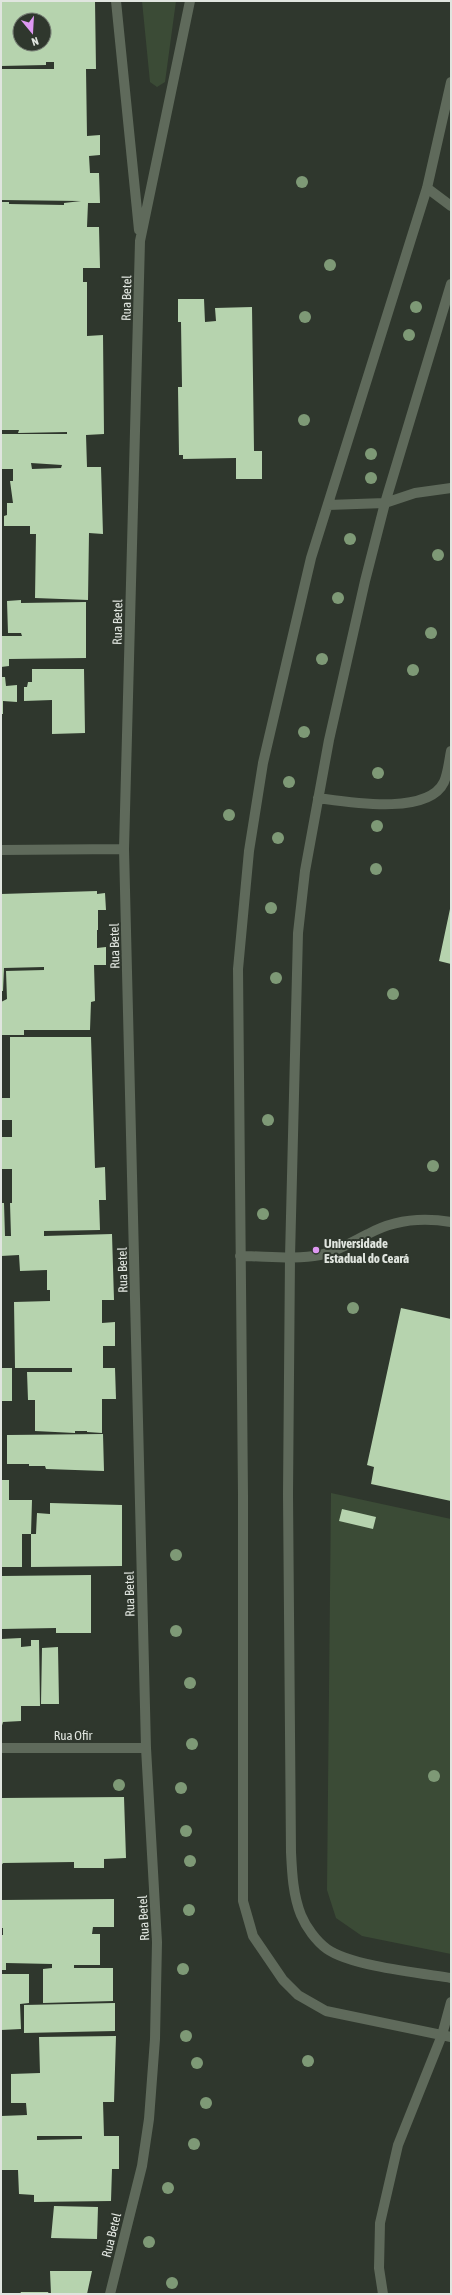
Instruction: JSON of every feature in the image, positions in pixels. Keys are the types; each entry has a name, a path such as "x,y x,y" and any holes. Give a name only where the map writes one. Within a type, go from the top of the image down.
{"street":[{"name":"Rua Betel","path":"110,2294 142,2166 149,2119 155,2039 157,1942 146,1748 124,850 140,240 116,1"},
{"name":"Rua Betel","path":"140,240 190,1"},
{"path":"447,2036 326,2011 298,1995 283,1980 253,1936 243,1901 238,969 249,851 263,763 311,558 427,188 451,82"},
{"path":"427,188 451,206"},
{"path":"451,284 385,503 330,733 305,871 298,933 290,1257 288,1494 291,1852 293,1884 301,1915 309,1930 326,1948 352,1960 451,1978"},
{"path":"328,505 385,503 415,493 451,488"},
{"path":"318,798 351,802 398,804 418,800 433,794 444,782 451,752"},
{"path":"1,850 124,850"},
{"path":"240,1256 290,1257 319,1255 345,1247 369,1233 405,1220 429,1218 451,1222"},
{"name":"Rua Ofir","path":"1,1748 146,1748"},
{"path":"383,2294 379,2268 380,2223 398,2145 447,2036 451,2002"}],"green space":[{"path":"142,1 176,1 165,82 157,87 150,82"},
{"path":"331,1493 451,1519 451,1954 362,1936 336,1918 327,1890"}],"building":[{"path":"1,1 95,1 96,69 86,69 87,136 100,135 100,155 89,156 90,173 99,173 100,203 88,203 87,227 99,227 100,268 83,268 83,282 87,282 87,336 103,335 104,434 86,435 87,467 101,467 103,534 89,533 88,600 35,598 36,534 30,534 30,526 4,526 4,516 7,515 7,503 13,503 10,481 13,481 13,469 1,469 1,434 67,434 67,432 18,433 19,430 1,430 1,202 9,202 9,204 64,205 64,203 81,201 1,200 1,69 54,69 54,62 46,62 46,65 1,66","holes":["31,463 62,465 61,468 32,469"]},
{"path":"178,299 204,299 205,322 216,321 215,308 252,307 254,451 262,451 262,479 236,479 236,458 183,459 183,455 179,455 178,387 182,387 181,322 178,322"},
{"path":"21,600 21,603 86,602 86,658 9,659 9,666 1,667 1,636 22,636 21,633 8,633 7,601"},
{"path":"32,669 84,669 85,733 52,734 52,700 24,701 24,687 27,687 28,682 32,682"},
{"path":"1,677 5,677 6,686 17,685 17,702 3,701 3,714 1,714"},
{"path":"97,891 97,894 105,893 106,910 98,910 97,948 106,947 106,965 94,965 95,1001 91,1002 90,1030 24,1030 24,1035 1,1035 1,1002 7,999 6,971 44,970 44,967 4,968 3,991 1,991 1,894"},
{"path":"450,909 451,910 451,964 439,961"},
{"path":"10,1037 91,1037 95,1168 105,1167 106,1200 99,1200 100,1230 44,1231 44,1236 112,1234 114,1300 102,1300 102,1323 115,1322 115,1346 103,1346 103,1368 115,1368 116,1399 102,1399 102,1433 87,1431 75,1431 75,1433 35,1431 35,1400 28,1400 27,1372 72,1372 72,1368 15,1368 14,1302 50,1301 50,1290 47,1290 47,1270 20,1271 19,1255 1,1256 1,1203 4,1203 5,1236 11,1236 10,1203 12,1203 12,1169 1,1169 1,1137 12,1137 12,1120 1,1120 1,1098 10,1098"},
{"path":"401,1308 451,1319 451,1501 371,1484 374,1467 367,1465"},
{"path":"1,1368 12,1368 12,1401 1,1401"},
{"path":"103,1434 104,1471 46,1469 45,1466 7,1464 7,1435"},
{"path":"1,1480 9,1480 9,1500 32,1500 31,1534 22,1534 22,1567 1,1567"},
{"path":"50,1503 122,1505 122,1566 31,1567 31,1534 36,1534 37,1513 50,1514"},
{"path":"342,1509 376,1517 373,1529 339,1521"},
{"path":"91,1575 91,1633 56,1633 56,1628 2,1629 2,1576"},
{"path":"21,1638 21,1647 31,1646 31,1640 39,1640 40,1706 21,1706 21,1721 3,1722 1,1729 1,1639"},
{"path":"58,1647 59,1704 41,1704 42,1648"},
{"path":"124,1797 126,1858 104,1859 104,1868 74,1868 74,1862 3,1863 1,1866 1,1798"},
{"path":"114,1899 114,1927 93,1927 92,1934 100,1934 100,1965 74,1965 74,1968 113,1968 113,2001 43,2003 43,1969 52,1968 52,1964 6,1963 6,1970 1,1970 1,1935 3,1935 3,1928 1,1928 1,1900"},
{"path":"1,1974 29,1974 29,2003 20,2004 21,2029 1,2030"},
{"path":"115,2003 115,2031 24,2033 24,2005"},
{"path":"116,2036 114,2102 103,2102 104,2136 119,2136 119,2169 112,2169 111,2201 34,2202 34,2195 19,2194 18,2170 1,2170 1,2116 27,2115 26,2103 11,2103 11,2074 40,2073 39,2037","holes":["37,2136 82,2136 82,2139 37,2140"]},
{"path":"54,2206 98,2207 97,2239 51,2238"},
{"path":"50,2271 92,2271 87,2294 51,2294"},
{"path":"21,2292 48,2292 49,2294 20,2294"}],"place":[{"name":"Universidade Estadual do Ceará","path":"316,1250"}]}
